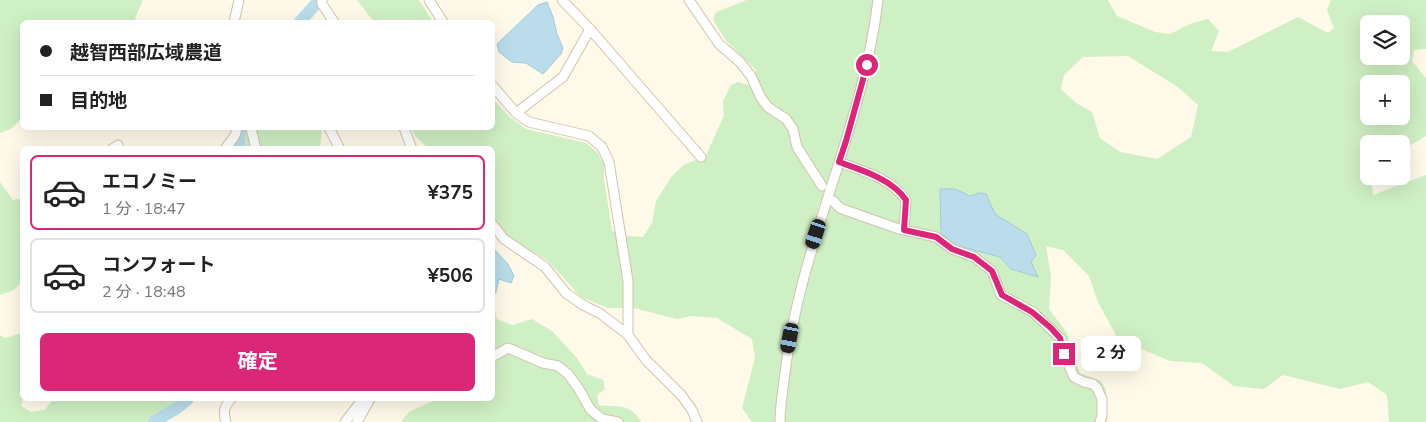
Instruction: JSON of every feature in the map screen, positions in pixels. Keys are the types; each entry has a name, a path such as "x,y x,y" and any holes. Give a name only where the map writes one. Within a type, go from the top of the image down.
{"street":[{"path":"234,20 239,0"},
{"path":"322,0 322,4 333,20"},
{"path":"429,0 442,20"},
{"path":"562,0 701,157"},
{"path":"689,0 718,44 740,62 751,76 761,98 768,107 786,119 790,124 797,147 822,186"},
{"path":"780,422 788,352 806,266 846,141 867,65 878,0"},
{"path":"516,112 563,77 590,30"},
{"path":"495,88 516,112 529,122 589,136 602,147 609,162 628,282 628,335"},
{"path":"227,146 237,130"},
{"path":"252,130 255,146"},
{"path":"330,130 338,146"},
{"path":"405,130 411,146"},
{"path":"839,162 867,172 900,192 906,200 904,230"},
{"path":"833,201 840,208 904,230 936,237 952,249 974,257 992,271 1002,295 1032,312 1060,338 1064,354 1074,377 1093,384 1098,388 1102,398 1100,422"},
{"path":"495,228 504,239 545,267 566,293 583,305 601,314 628,335 646,360 682,396 698,422"},
{"path":"495,355 508,348 543,363 558,366 568,374 590,409 602,418 618,422"},
{"path":"226,422 223,413 229,401"},
{"path":"345,422 361,401"},
{"path":"357,422 369,401"}],"green space":[{"path":"0,0 143,0 135,18 136,20 20,20 20,120 11,129 0,133"},
{"path":"357,0 419,0 432,20 372,20"},
{"path":"747,0 1108,0 1117,16 1155,32 1170,34 1190,24 1208,19 1219,31 1211,51 1228,52 1298,17 1328,33 1334,28 1327,10 1331,0 1426,0 1426,49 1414,50 1412,61 1426,78 1426,136 1410,146 1410,135 1360,135 1360,185 1372,185 1373,195 1400,185 1410,185 1410,181 1426,175 1426,422 1389,422 1387,395 1368,382 1340,389 1283,375 1264,389 1234,386 1202,363 1170,361 1118,339 1098,302 1089,276 1063,250 1046,246 1051,277 1049,309 1067,333 1080,373 1101,381 1106,390 1107,422 752,422 742,408 755,358 752,339 717,318 692,316 677,319 634,308 608,308 581,297 548,261 508,237 495,225 495,146 426,146 415,136 413,130 495,130 495,101 510,117 526,129 586,143 597,152 604,164 604,179 612,231 629,236 643,237 652,223 656,201 672,176 684,165 706,155 724,116 723,101 731,85 738,82 749,85 756,70 726,41 713,20 716,12","holes":["1128,56 1178,87 1198,105 1191,137 1157,159 1120,152 1100,138 1092,112 1076,103 1061,89 1064,75 1083,57"]},
{"path":"246,130 322,130 320,146 245,146"},
{"path":"0,182 13,200 20,198 20,284 14,290 0,295"},
{"path":"495,312 497,319 512,325 532,319 552,331 577,358 587,374 603,380 605,389 597,395 599,405 618,406 628,409 641,422 401,422 409,412 433,401 495,401"},
{"path":"20,334 20,401 22,401 21,406 31,412 45,410 52,401 178,401 151,422 0,422 0,335 5,338"}],"water":[{"path":"547,2 563,48 561,54 543,74 526,63 512,62 499,52 497,44 538,5"},
{"path":"940,189 955,189 970,196 980,193 986,194 995,214 1027,234 1036,255 1031,262 1038,277 1011,269 1000,257 955,245 941,233"},
{"path":"495,250 508,264 514,276 511,283 499,279 495,293"}],"waterway":[{"path":"302,20 319,0"},
{"path":"239,146 240,130"},
{"path":"154,422 186,401"}],"route":[{"path":"867,65 839,162 867,172 900,192 906,200 904,230 936,237 952,249 974,257 992,271 1002,295 1032,312 1051,328 1060,338 1064,354"}]}
